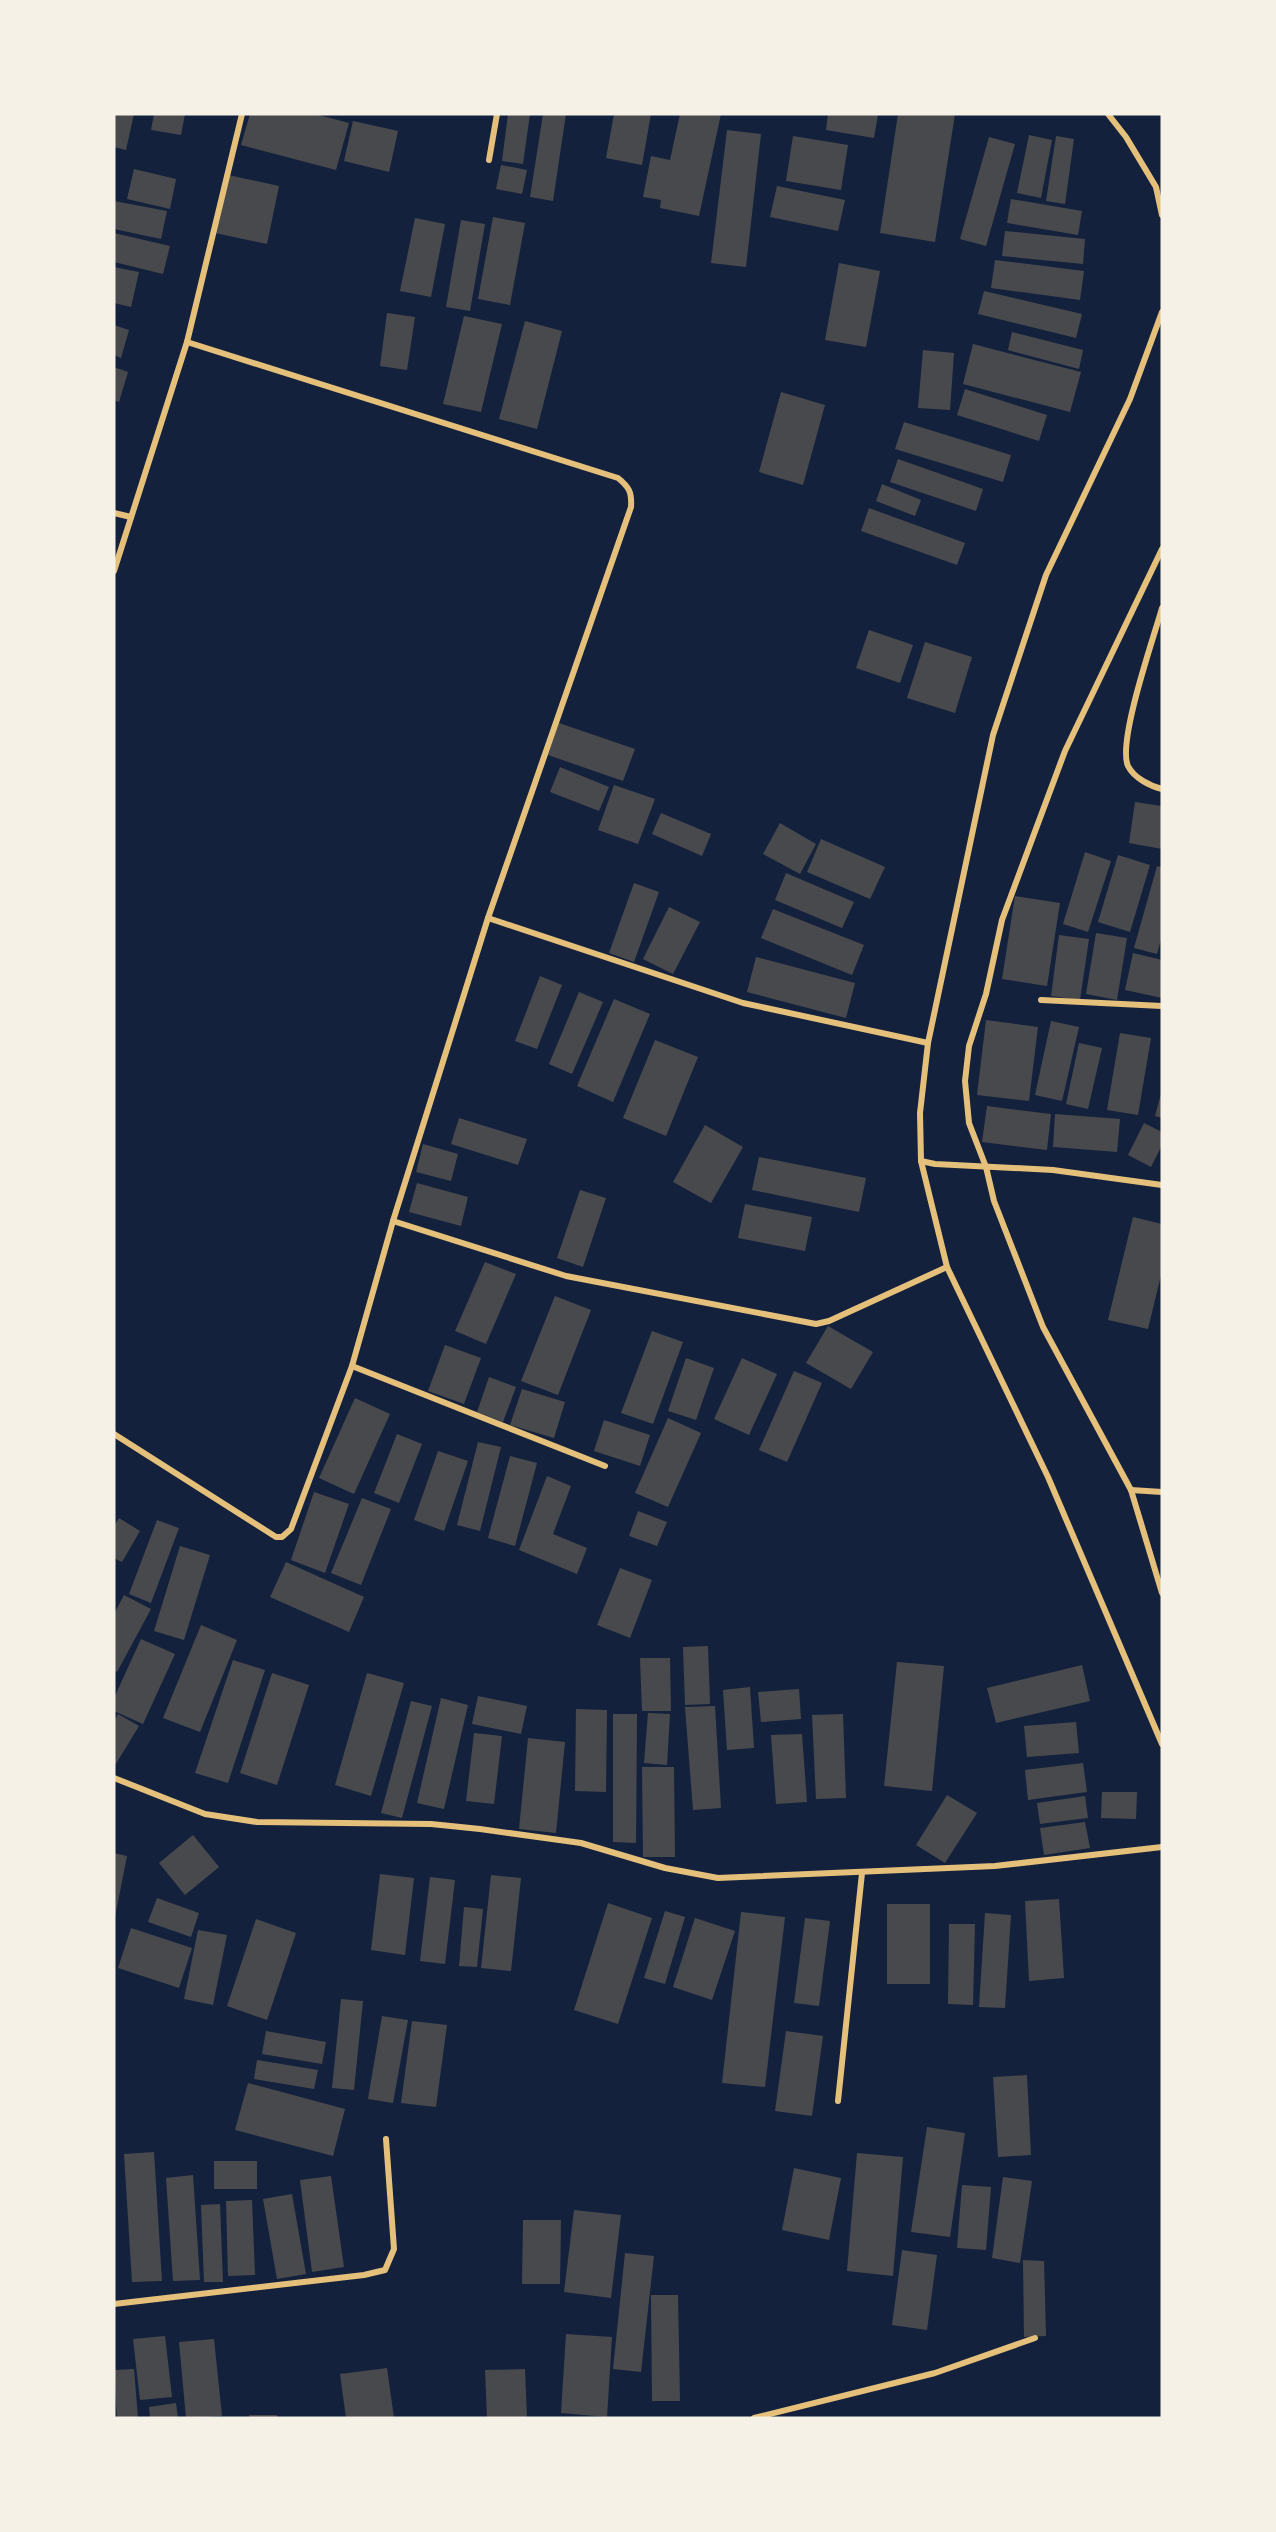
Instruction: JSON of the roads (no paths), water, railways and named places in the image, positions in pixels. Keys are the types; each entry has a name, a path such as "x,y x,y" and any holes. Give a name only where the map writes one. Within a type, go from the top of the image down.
{"street":[{"path":"114,571 187,342 242,114"},
{"path":"489,160 497,114"},
{"path":"1108,114 1126,137 1156,187 1162,215"},
{"path":"1162,312 1130,399 1046,575 993,735 928,1042 920,1113 921,1161 947,1267 1048,1477 1162,1744"},
{"path":"114,1434 276,1537 282,1537 291,1529 352,1366 393,1221 488,918 631,507 629,487 618,478 187,342"},
{"path":"114,513 131,517"},
{"path":"1162,549 1065,751 1002,920 986,994 969,1046 965,1081 969,1123 986,1167 994,1201 1042,1327 1131,1490 1162,1593"},
{"path":"1162,608 1128,729 1127,765 1138,778 1162,789"},
{"path":"488,918 742,1003 928,1042"},
{"path":"1041,999 1162,1006"},
{"path":"921,1161 935,1164 1053,1170 1162,1185"},
{"path":"393,1221 566,1276 816,1324 830,1321 947,1267"},
{"path":"352,1366 605,1466"},
{"path":"1131,1490 1162,1492"},
{"path":"114,1778 205,1814 257,1822 431,1824 480,1829 581,1843 664,1868 718,1878 995,1866 1162,1847"},
{"path":"838,2101 862,1873"},
{"path":"114,2304 364,2275 385,2270 394,2250 386,2139"},
{"path":"754,2418 934,2373 1035,2337"}]}
